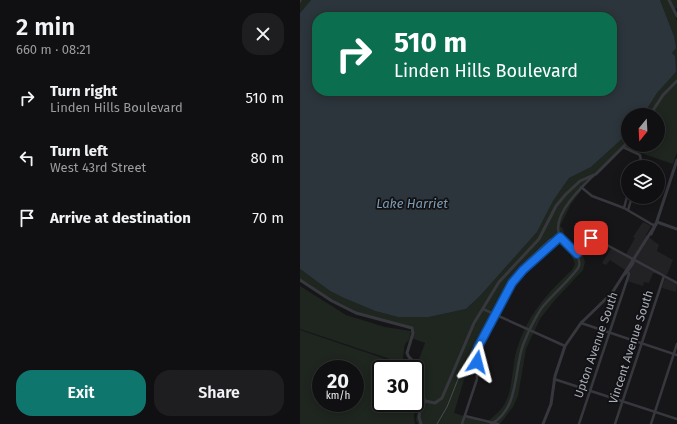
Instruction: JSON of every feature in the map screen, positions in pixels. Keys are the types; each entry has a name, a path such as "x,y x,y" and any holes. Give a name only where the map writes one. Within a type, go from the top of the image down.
{"street":[{"path":"669,0 676,10 677,16"},
{"path":"655,108 663,95 677,81"},
{"path":"492,424 509,406 513,395 520,356 529,330 552,294 578,268 580,261 577,254 560,236 558,228 569,201 581,187 621,149"},
{"path":"634,152 640,155 640,160"},
{"path":"543,424 551,404 554,378 565,346 581,323 612,293 657,224 677,160"},
{"path":"425,401 434,403 442,398 474,323 499,282 539,239 556,206 580,181 596,174"},
{"path":"581,187 598,199 624,208 653,225 657,224 677,229"},
{"path":"624,208 625,204"},
{"path":"628,210 630,204"},
{"path":"462,424 478,379 476,352 494,314 517,276 560,236"},
{"path":"577,254 590,239 594,238 677,282"},
{"path":"622,277 628,272 633,263 633,259"},
{"name":"Upton Avenue South","path":"579,424 630,274 628,272"},
{"name":"Vincent Avenue South","path":"615,424 664,276"},
{"path":"300,280 332,301 356,313 412,328 413,333 407,353 410,360"},
{"path":"483,309 565,346"},
{"path":"581,323 675,354"},
{"path":"650,424 675,354 677,344"},
{"path":"554,378 622,402 677,419"},
{"path":"420,412 419,417 421,424"},
{"path":"465,416 492,424 498,424"}],"shaded area":[{"path":"300,0 311,0 300,13"},
{"path":"660,0 677,0 677,8 673,10 677,21 677,81 666,91 655,108 647,108 657,93 676,72 672,53 674,36"},
{"path":"677,83 677,152 673,164 665,160 638,152 665,152 665,108 655,108 661,98"},
{"path":"621,139 621,149 581,187 581,191 571,204 560,226 563,229 565,237 582,253 585,262 583,270 554,301 540,319 526,349 518,396 513,407 500,424 418,424 416,420 418,412 424,412 424,360 419,360 425,343 411,338 412,328 346,309 300,280 300,269 330,291 344,298 375,311 398,317 429,317 466,309 480,296 537,232 553,201 569,178 591,167","holes":["556,241 571,255 575,264 572,270 546,296 526,326 515,356 509,395 502,408 486,423 454,413 469,363 477,362 477,348 504,297 523,270"]},
{"path":"643,222 651,226 646,235 659,245 657,251 673,260 667,275 653,273 649,283 644,282 643,286 627,281 629,274 628,272 610,260 606,265 602,263 612,247 626,254 635,238 633,237"},
{"path":"665,278 677,284 676,292 662,288"},
{"path":"300,286 346,315 385,327 411,331 409,340 404,347 402,360 393,360 300,329"},
{"path":"300,330 388,360 372,360 372,412 415,412 415,424 300,424"}],"water":[{"name":"Lake Harriet","path":"311,0 660,0 674,36 676,48 672,53 675,56 676,72 657,93 647,108 621,108 621,140 591,167 569,178 553,201 537,232 480,296 466,309 429,317 398,317 375,311 330,291 300,269 300,13"}],"tram line":[{"path":"437,424 447,407 462,369 508,282 522,265 550,239"}],"route":[{"path":"477,362 476,352 478,347 494,314 517,276 560,237 577,254 591,238"}]}
